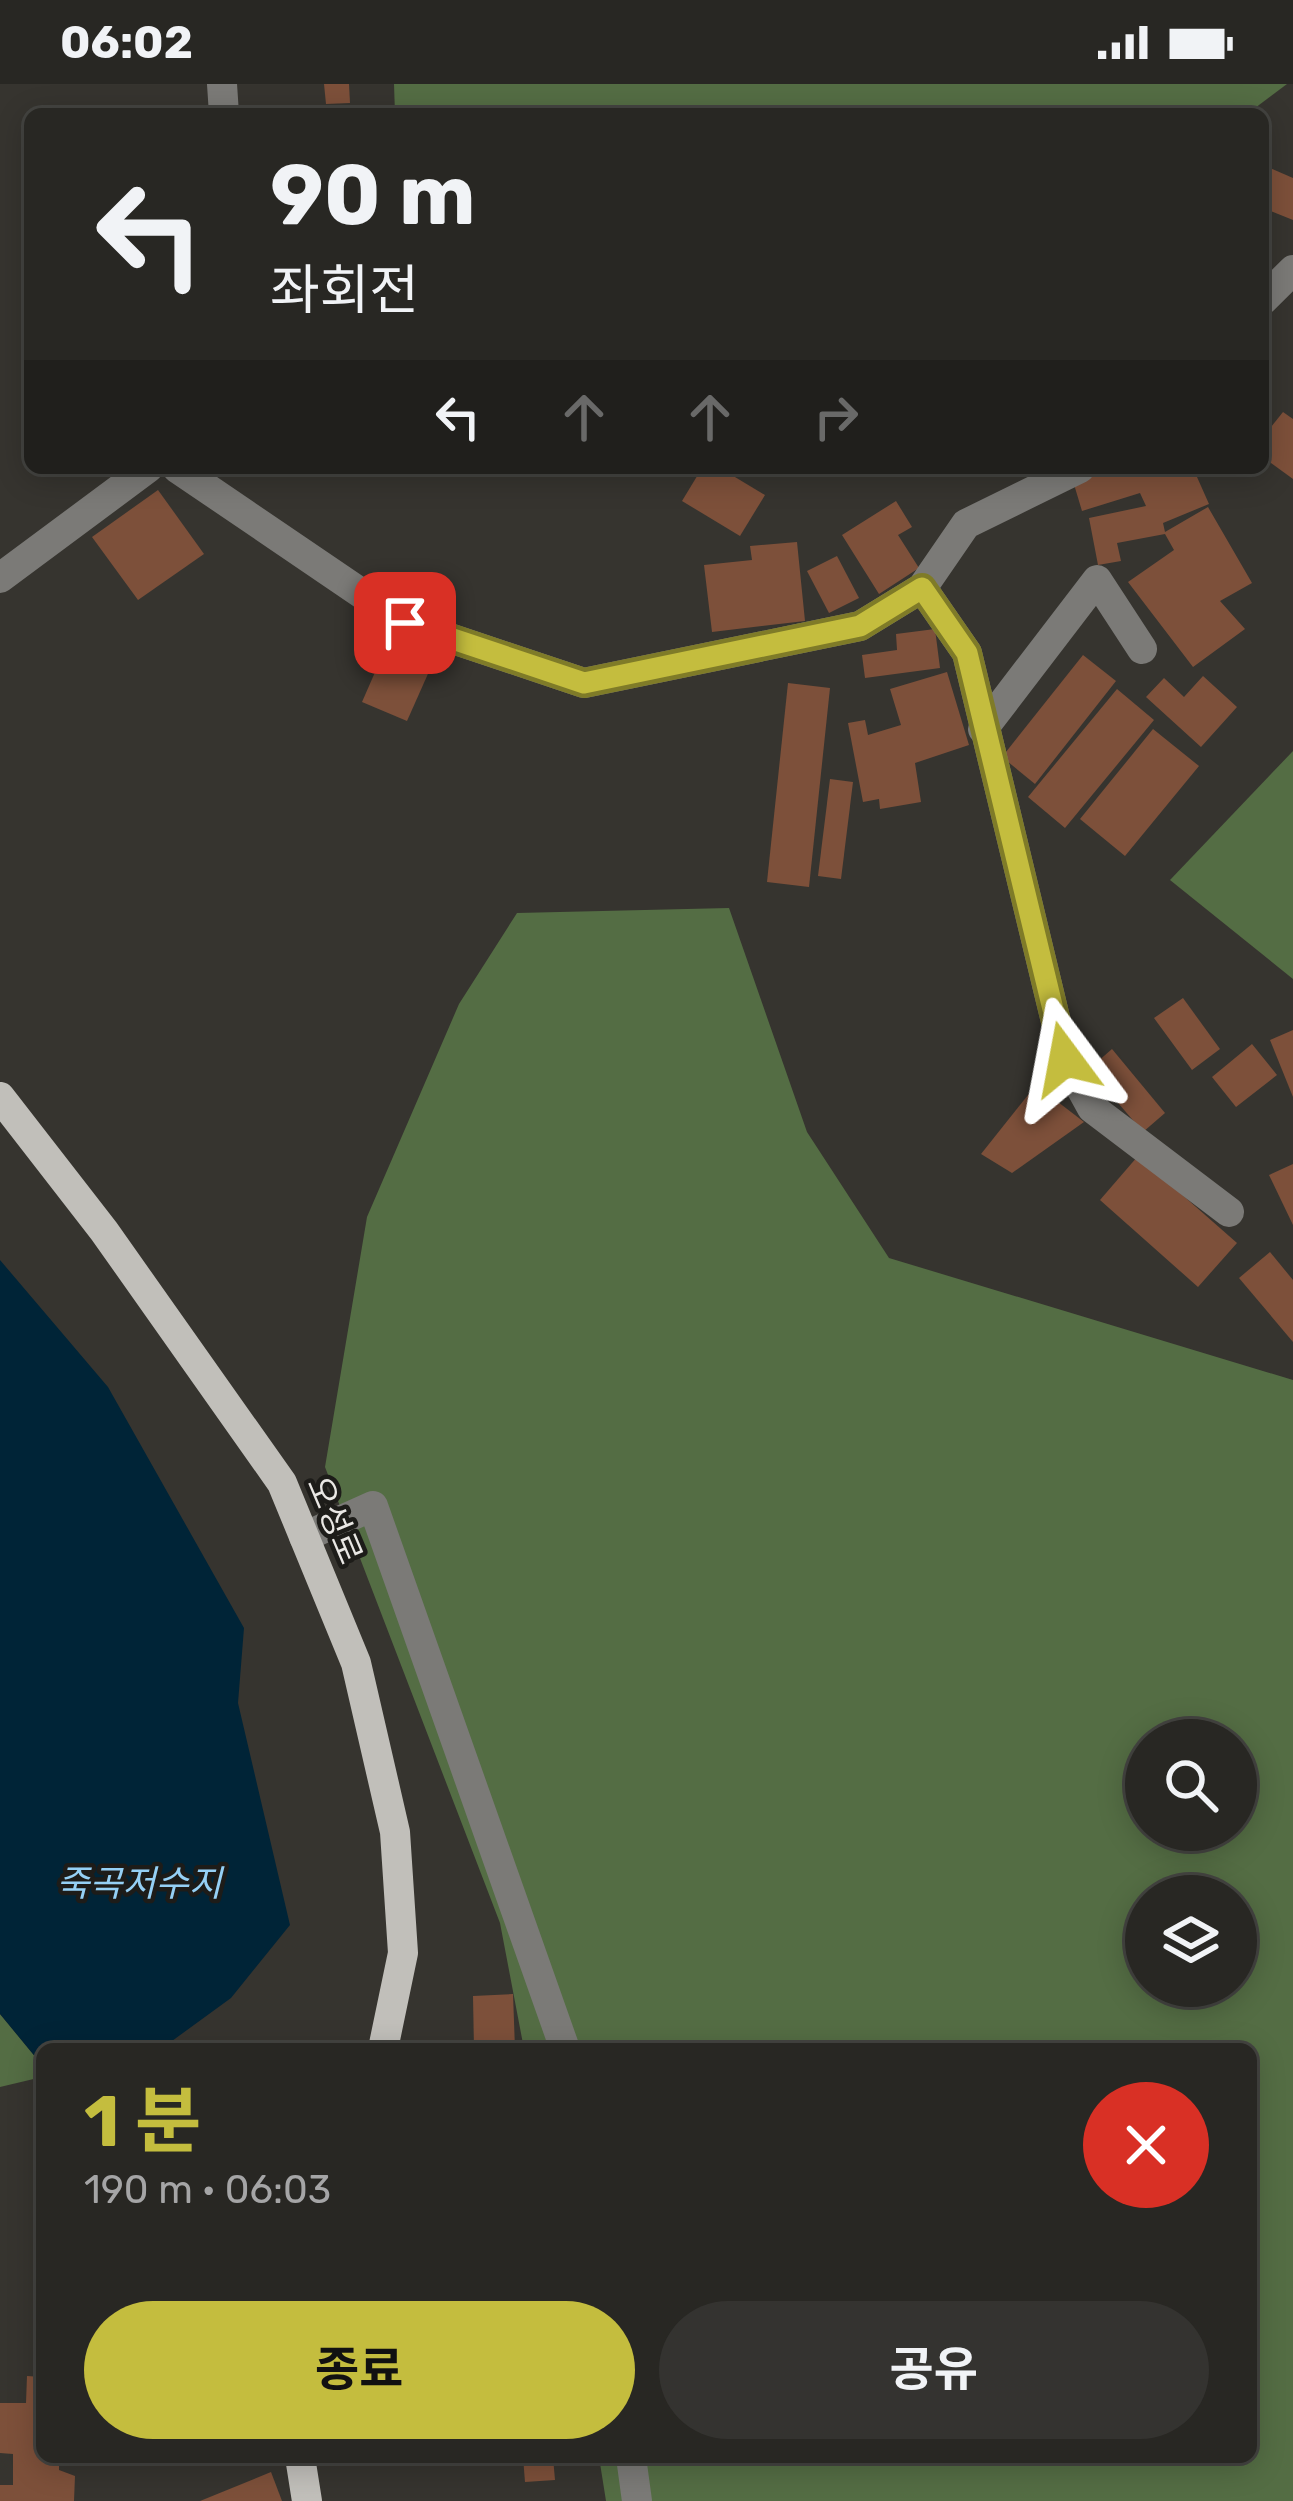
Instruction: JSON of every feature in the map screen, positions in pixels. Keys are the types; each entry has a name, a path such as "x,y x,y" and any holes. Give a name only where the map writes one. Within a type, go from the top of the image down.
{"main road":[{"name":"오성로","path":"0,1097 104,1231 282,1483 356,1663 395,1832 404,1953 384,2043"},
{"path":"301,2463 308,2501"}],"street":[{"path":"1269,294 1293,270"},
{"path":"0,578 140,474"},
{"path":"186,474 405,623 584,683 860,626 922,588 966,524 1068,474"},
{"path":"983,729 1097,580 1142,650"},
{"path":"922,588 967,653 1065,1059 1092,1108 1229,1212"},
{"path":"304,1538 373,1506 564,2043"},
{"path":"632,2463 637,2501"}],"green space":[{"path":"394,84 1287,84 1255,108 395,108"},
{"path":"1293,751 1293,979 1170,880"},
{"path":"729,908 807,1132 889,1258 1293,1380 1293,2501 606,2501 600,2463 1257,2463 1257,2043 523,2043 500,1923 325,1467 367,1217 459,1004 517,913"},
{"path":"0,2014 36,2058 36,2078 0,2087"}],"water":[{"name":"죽곡저수지","path":"0,1260 108,1387 244,1628 238,1703 290,1925 231,1998 169,2043 36,2043 36,2058 0,2014"}],"building":[{"path":"324,84 349,84 350,103 326,104"},
{"path":"1269,168 1293,178 1293,220 1269,210"},
{"path":"1283,412 1293,419 1293,479 1269,461 1269,430"},
{"path":"698,474 730,474 765,495 740,536 682,501"},
{"path":"1096,474 1196,474 1209,504 1163,523 1165,532 1208,507 1252,583 1220,601 1245,629 1193,667 1128,582 1174,550 1165,534 1117,543 1121,561 1098,565 1089,518 1146,506 1140,493 1082,511 1073,481"},
{"path":"158,490 204,554 138,600 92,537"},
{"path":"896,501 912,527 898,535 919,568 879,594 842,535"},
{"path":"797,542 805,621 712,632 704,565 752,560 750,546"},
{"path":"837,556 859,598 829,613 807,571"},
{"path":"935,629 940,668 865,678 862,655 897,650 896,634"},
{"path":"390,638 435,658 407,721 362,702"},
{"path":"1083,655 1116,681 1035,784 1002,757"},
{"path":"947,672 969,745 915,763 921,802 880,809 879,799 863,802 848,723 865,720 868,735 901,725 890,689"},
{"path":"1203,676 1237,707 1201,747 1146,697 1164,678 1184,697"},
{"path":"788,683 830,688 809,887 767,882"},
{"path":"1117,689 1154,720 1065,828 1028,797"},
{"path":"1153,729 1199,766 1125,856 1080,819"},
{"path":"830,779 853,782 841,879 818,876"},
{"path":"1183,998 1220,1049 1192,1070 1154,1018"},
{"path":"1293,1030 1293,1097 1270,1040"},
{"path":"1252,1044 1277,1075 1236,1107 1212,1077"},
{"path":"1112,1049 1165,1113 1143,1132 1089,1069"},
{"path":"1036,1085 1084,1122 1012,1173 981,1154"},
{"path":"1138,1156 1237,1243 1198,1287 1100,1200"},
{"path":"1293,1164 1293,1225 1269,1175"},
{"path":"1270,1252 1293,1280 1293,1342 1239,1278"},
{"path":"513,1994 515,2043 474,2043 473,1996"},
{"path":"27,2376 36,2377 36,2463 59,2463 59,2470 75,2476 74,2501 0,2501 0,2485 13,2485 13,2454 0,2453 0,2403 26,2403"},
{"path":"523,2463 554,2463 555,2480 525,2482"},
{"path":"271,2472 282,2501 200,2501"}],"route":[{"path":"405,623 584,683 860,626 922,588 967,653 1065,1059"}]}
